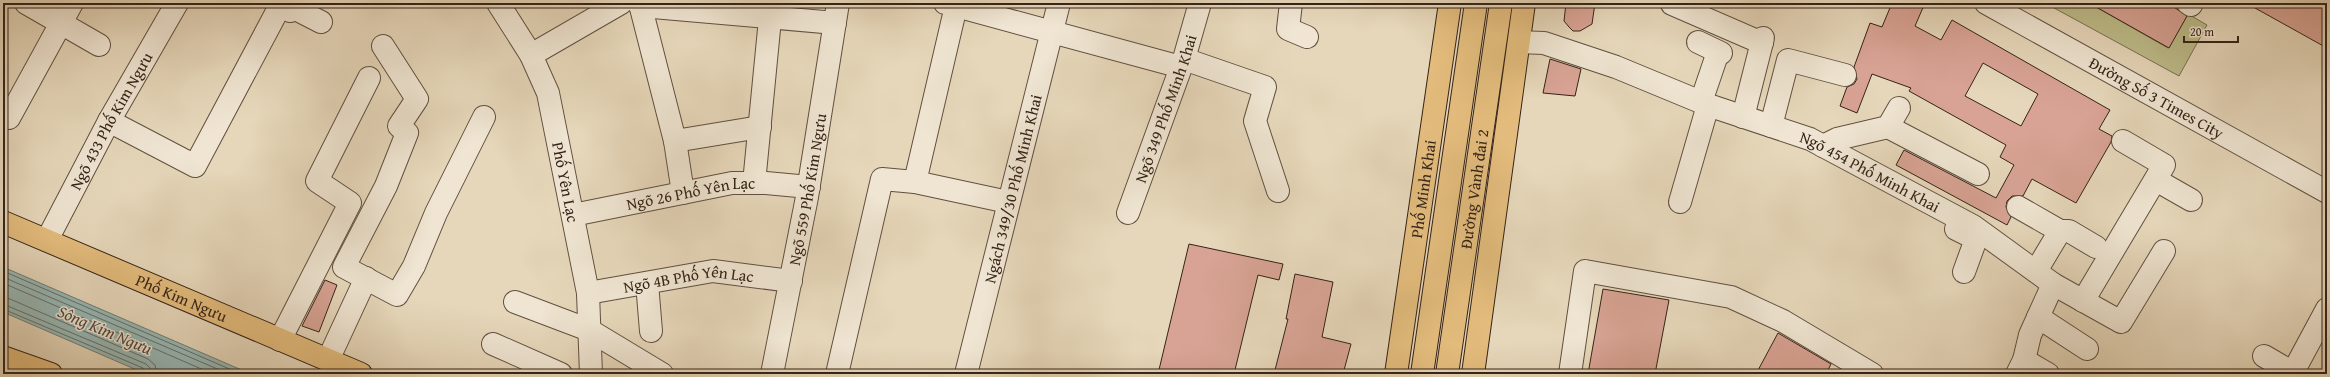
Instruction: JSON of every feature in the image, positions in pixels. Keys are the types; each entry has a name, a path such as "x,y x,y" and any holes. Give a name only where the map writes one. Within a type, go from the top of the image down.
{"main road":[{"name":"Phố Minh Khai","path":"1396,374 1450,3"},
{"name":"Đường Vành đai 2","path":"1422,374 1476,3"},
{"name":"Đường Vành đai 2","path":"1447,374 1501,3"},
{"path":"1473,374 1524,3"},
{"name":"Phố Kim Ngưu","path":"3,222 361,374"},
{"path":"3,357 51,374"}],"street":[{"path":"26,3 99,45"},
{"path":"9,118 72,3"},
{"name":"Ngõ 433 Phố Kim Ngưu","path":"46,240 109,121 177,3"},
{"name":"Phố Yên Lạc","path":"498,3 531,55 548,93 588,293 588,330 591,374"},
{"path":"531,55 633,3 770,18 836,13"},
{"path":"633,3 675,141 683,193"},
{"name":"Ngách 349/30 Phố Minh Khai","path":"966,374 1050,32 1059,3"},
{"name":"Ngõ 349 Phố Minh Khai","path":"1128,213 1182,63 1200,3"},
{"path":"1290,3 1288,29 1306,37"},
{"name":"Đường Số 3 Times City","path":"1986,3 2327,192"},
{"path":"915,182 950,4 1050,32 1182,63 1265,87 1255,121 1278,191"},
{"path":"1672,4 1762,40 1743,117"},
{"path":"109,121 195,166 280,6 287,7 321,22"},
{"name":"Ngõ 559 Phố Kim Ngưu","path":"772,374 809,187 836,13"},
{"path":"754,183 770,18"},
{"name":"Ngõ 454 Phố Minh Khai","path":"1519,42 1544,43 1616,67 1704,103 1816,143 1973,226 2053,284 2121,322 2164,251"},
{"path":"1680,202 1704,103 1720,53 1698,42"},
{"path":"383,46 417,99 399,126 406,133 386,186 344,268 397,295 414,266 436,213 484,117"},
{"path":"1771,126 1788,60 1845,75"},
{"path":"280,340 350,204 317,180 369,78"},
{"path":"1888,127 1899,108"},
{"path":"675,141 760,127"},
{"path":"1964,272 1976,239 1816,151 1816,143 1888,127 1978,174"},
{"path":"2083,301 2164,165 2124,141"},
{"path":"837,374 882,179 915,182 1008,202"},
{"path":"2156,180 2191,200"},
{"name":"Ngõ 26 Phố Yên Lạc","path":"573,215 732,183 809,187"},
{"path":"2018,207 2060,231 2069,231 2096,247"},
{"path":"2036,271 2060,231"},
{"name":"Ngõ 4B Phố Yên Lạc","path":"588,293 713,271 791,281"},
{"path":"1570,374 1585,271 1731,297 1783,321 1872,374"},
{"path":"328,360 366,278"},
{"path":"647,282 651,331"},
{"path":"2048,374 2021,367 2030,335 2053,284"},
{"path":"515,302 588,330 662,374"},
{"path":"2264,356 2293,374 2321,336 2327,309"},
{"path":"2038,317 2087,349"},
{"path":"493,344 561,374"}],"shaded area":[{"path":"2045,3 2089,3 2168,48 2188,14 2207,25 2179,76"}],"water":[{"name":"Sông Kim Ngưu","path":"3,267 251,374 146,374 3,312"}],"building":[{"path":"1566,3 1595,3 1592,24 1580,31 1573,31 1564,21"},
{"path":"1892,3 1925,3 1915,26 1941,40 1952,20 2110,110 2099,129 2112,136 2111,142 2076,203 2032,179 2023,196 2012,196 2007,201 2006,207 2011,217 2007,225 1896,165 1904,150 1996,198 2014,165 2000,157 2006,145 1909,91 1911,88 1872,74 1857,113 1840,106 1847,87 1854,84 1857,79 1854,67 1870,23 1882,27","holes":["1983,63 2038,94 2021,126 1965,96"]},
{"path":"2089,3 2168,3 2187,16 2169,48"},
{"path":"2246,3 2327,3 2327,48"},
{"path":"1550,59 1581,69 1575,96 1543,93"},
{"path":"1189,244 1283,264 1279,280 1258,275 1234,374 1158,374"},
{"path":"1295,274 1333,282 1322,337 1351,344 1343,374 1274,374 1288,319 1286,319"},
{"path":"325,280 337,285 319,332 302,326"},
{"path":"1603,289 1669,300 1655,374 1588,374"},
{"path":"1778,333 1831,364 1826,374 1756,374"}]}
